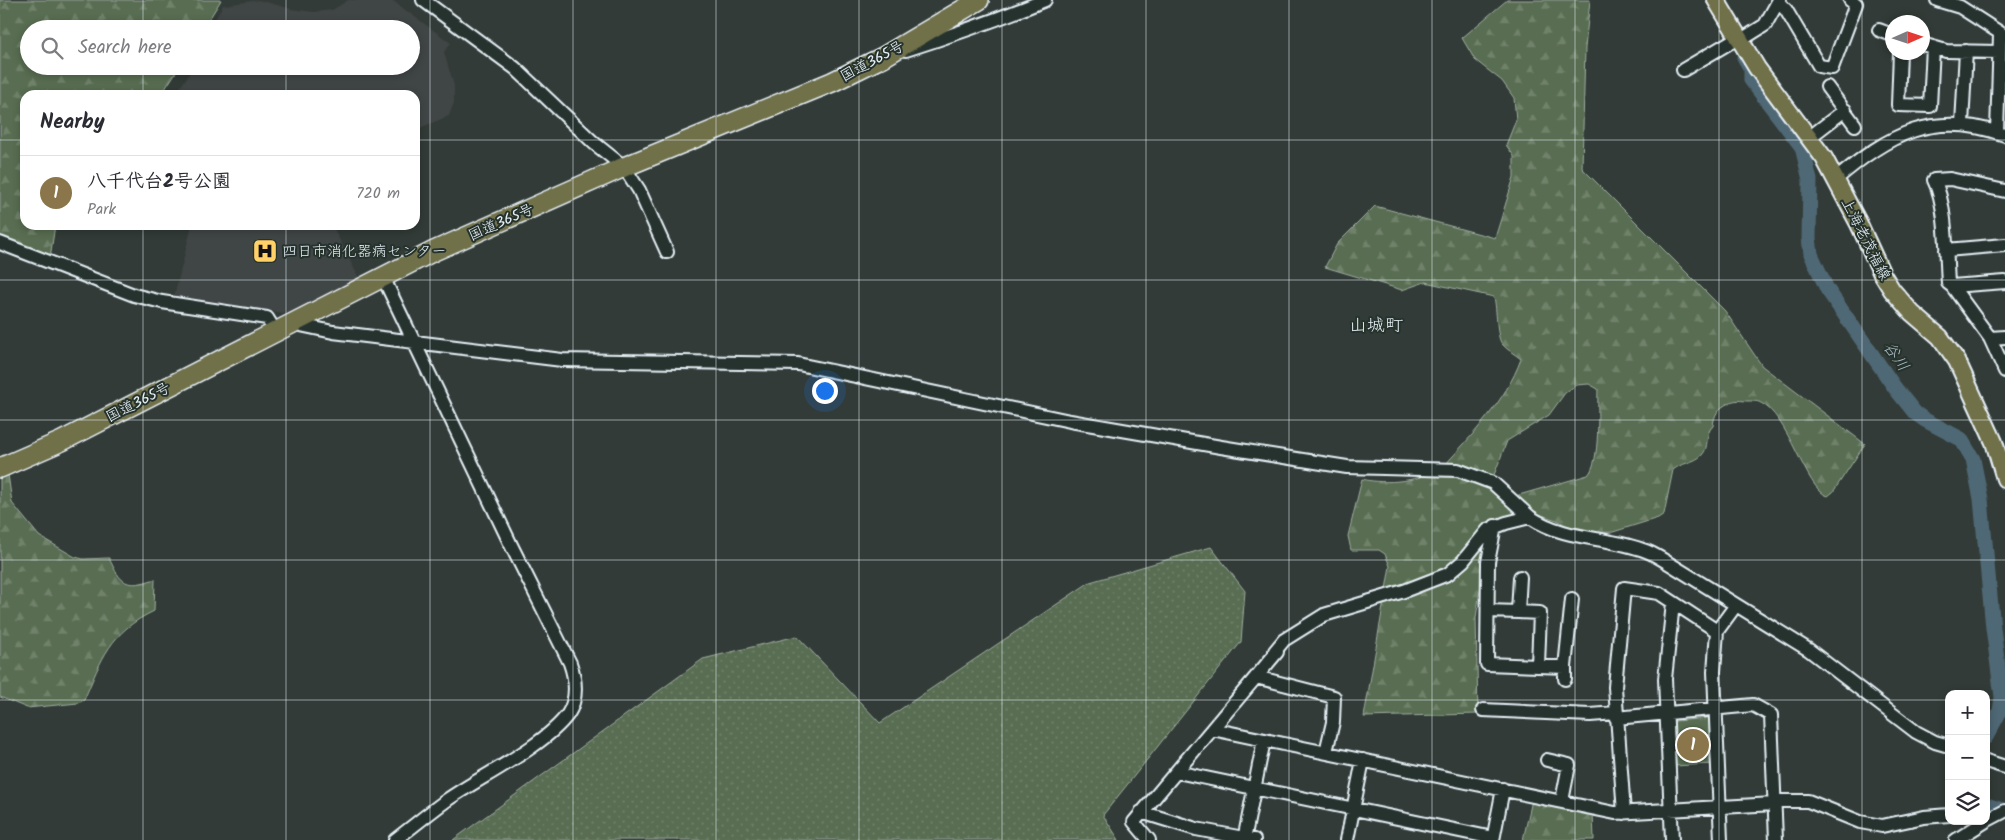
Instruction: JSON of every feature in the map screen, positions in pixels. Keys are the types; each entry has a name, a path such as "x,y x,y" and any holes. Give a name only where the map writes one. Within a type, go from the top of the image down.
{"highway":[{"name":"国道365号","path":"0,468 62,441 434,251 624,167 832,82 883,57 979,0"}],"main road":[{"name":"上海老茂福線","path":"1716,0 1737,40 1824,158 1859,224 1882,274 1892,290 1912,313 1940,337 1957,361 1994,442 2005,480"}],"street":[{"path":"423,0 515,68 594,143 624,167 639,190 667,252"},
{"path":"883,57 974,29 1045,0"},
{"path":"1683,70 1765,26 1779,1 1819,66 1832,68 1856,4 1850,0"},
{"path":"1835,180 1872,150 1899,135 1936,125 1962,124 2001,134 2002,77 2000,52 2002,36 1960,7 1937,0"},
{"path":"1879,30 1885,32"},
{"path":"1930,46 1946,51 2000,52"},
{"path":"1962,124 1966,51"},
{"path":"1900,60 1898,105 1930,106 1928,60"},
{"path":"1827,87 1855,125"},
{"path":"1810,137 1845,110"},
{"path":"2005,191 1950,179 1934,180 1937,186 1942,215 1948,283 1990,338 2005,371"},
{"path":"0,243 134,295 162,302 267,318 284,327 562,360 798,364 1070,421 1221,447 1354,467 1458,470 1493,483 1530,517 1552,530 1646,551 1708,586 1809,650 1916,732 1945,745"},
{"path":"1946,250 2005,246"},
{"path":"383,276 413,342 570,663 576,680 574,697 568,713 556,727 529,748 447,800 395,840"},
{"path":"1952,286 2005,282"},
{"path":"1990,338 2005,337"},
{"path":"1149,840 1134,822 1278,652 1275,650 1280,643 1295,632 1332,611 1404,592 1448,574 1462,561 1488,530 1495,526 1530,517"},
{"path":"1495,526 1488,562 1487,664 1538,665 1565,673 1572,600"},
{"path":"1518,612 1520,577"},
{"path":"1624,813 1615,687 1624,588 1659,593 1717,631"},
{"path":"1672,840 1665,680 1673,603"},
{"path":"1721,840 1714,672 1717,631 1736,605"},
{"path":"1488,611 1540,613 1538,665"},
{"path":"1256,677 1334,697 1333,722 1326,752"},
{"path":"1483,710 1616,716 1666,714 1753,705 1771,715 1776,840"},
{"path":"1212,728 1624,813 1808,801 1855,820 1879,826 1945,816"},
{"path":"1141,812 1194,835 1247,839 1254,789 1264,740"},
{"path":"1347,840 1363,760"},
{"path":"1547,760 1569,764 1562,801"},
{"path":"1990,762 2005,767"},
{"path":"1177,772 1493,839 1503,789"},
{"path":"1956,840 1995,817"}],"shaded area":[{"path":"259,0 292,9 314,12 332,10 348,0 392,0 419,20 215,20 223,5"},
{"path":"420,20 451,43 444,52 454,85 454,103 449,116 420,128 420,90 178,90 188,75 420,75"},
{"name":"四日市消化器病センター","path":"191,230 335,230 359,278 289,314 174,296"}],"green space":[{"path":"0,0 221,0 209,20 20,20 20,75 174,75 164,90 20,90 20,230 54,230 50,258 0,242"},
{"path":"1507,0 1590,0 1585,48 1582,168 1725,311 1762,366 1865,444 1833,492 1828,496 1820,491 1812,480 1788,435 1770,409 1758,402 1734,401 1725,405 1717,412 1702,455 1673,470 1664,514 1658,518 1613,532 1586,533 1574,530 1557,520 1522,509 1488,533 1476,618 1478,714 1364,717 1390,566 1385,554 1379,550 1351,550 1348,536 1362,479 1382,482 1404,481 1425,476 1443,467 1487,417 1507,389 1521,359 1506,348 1500,340 1494,297 1425,282 1402,290 1325,267 1337,244 1375,206 1495,238 1514,177 1514,156 1506,145 1516,120 1514,98 1502,81 1475,60 1462,38","holes":["1589,384 1598,389 1597,447 1595,459 1588,475 1512,497 1499,498 1489,488 1507,441 1549,415 1565,393 1576,385"]},
{"path":"8,474 12,503 39,536 75,557 83,559 109,558 121,579 131,584 155,579 154,611 139,619 117,637 102,659 84,700 78,703 27,708 0,697 0,478"},
{"path":"1211,547 1245,591 1241,642 1103,815 1119,840 453,840 703,659 797,636 880,723 1090,582"},
{"path":"1708,718 1712,721 1714,764 1673,766 1672,726 1675,721"},
{"path":"1532,800 1593,813 1594,840 1523,840"}],"waterway":[{"name":"谷川","path":"1744,57 1751,69 1751,80 1802,147 1810,180 1809,238 1811,254 1827,289 1895,388 1915,413 1961,439 1973,459 1981,499 1993,628 2002,697 2000,711 1987,735"},
{"name":"谷川","path":"1990,806 2005,811"}],"place":[{"name":"四日市消化器病センター","path":"265,251"},
{"name":"八千代台2号公園","path":"1693,745"}],"district":[{"name":"山城町","path":"1376,325"}]}
